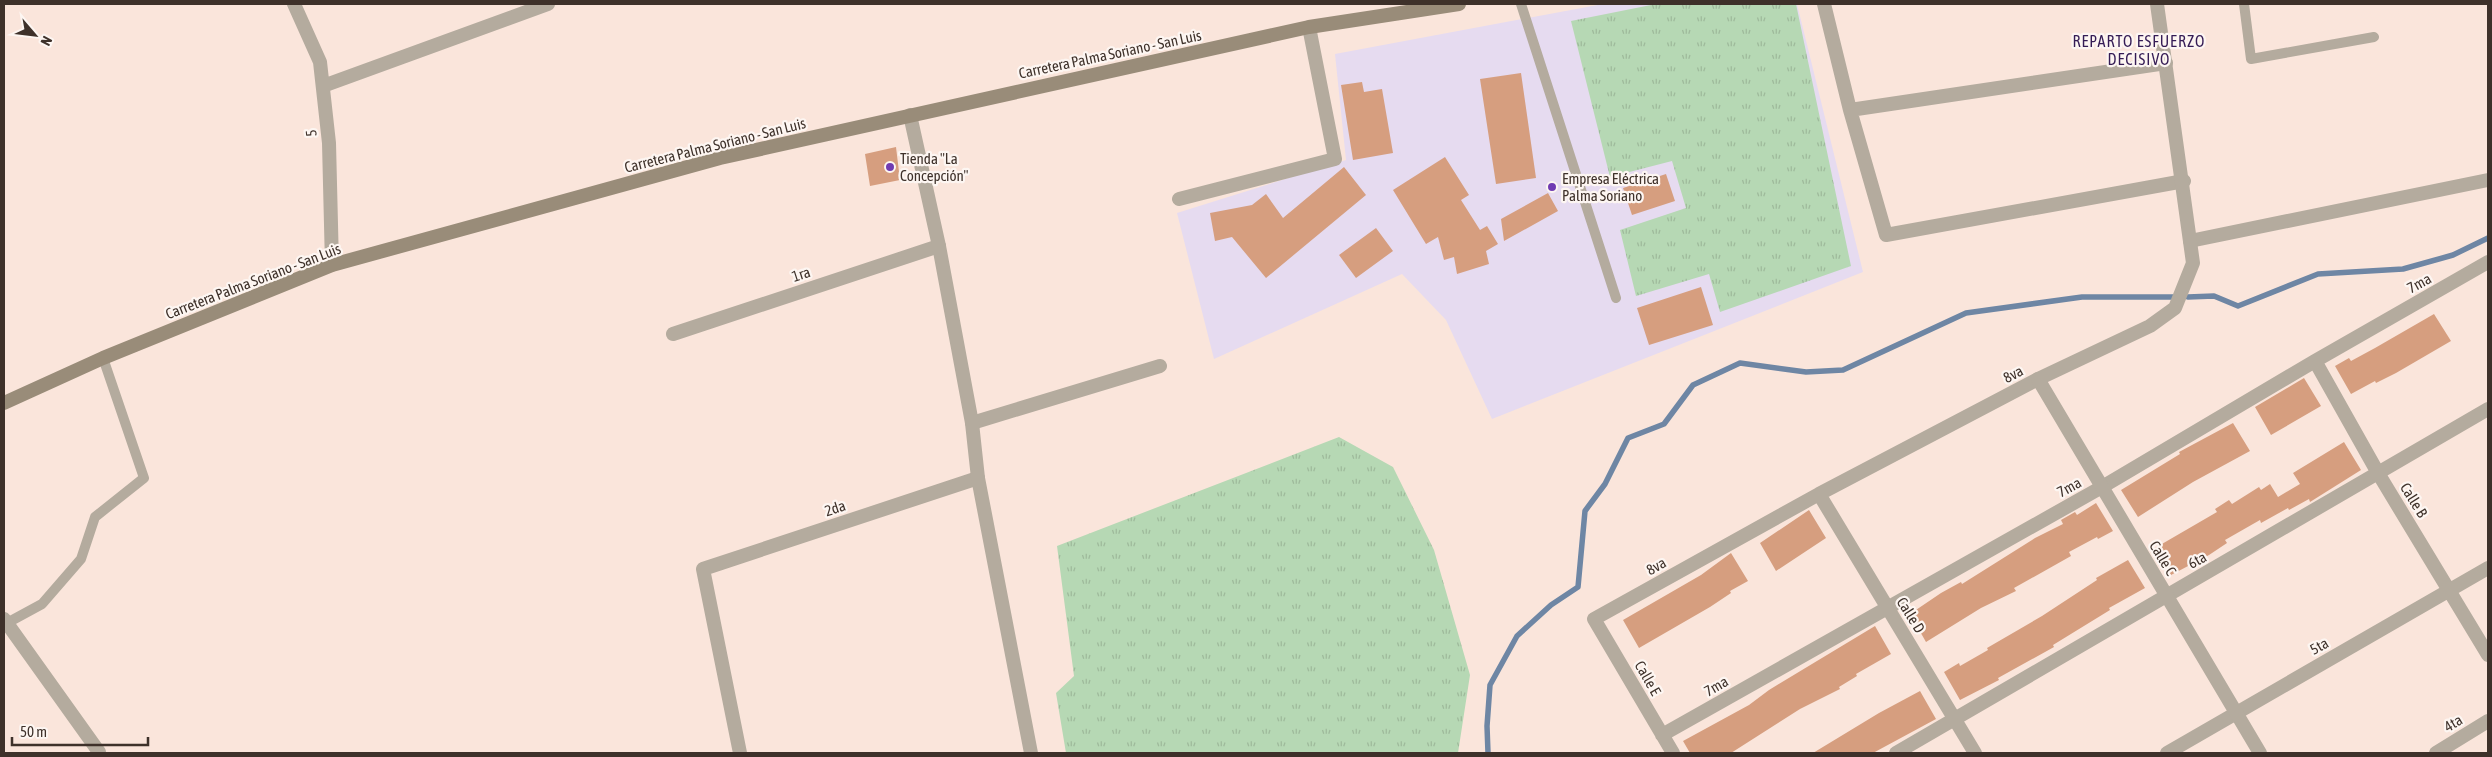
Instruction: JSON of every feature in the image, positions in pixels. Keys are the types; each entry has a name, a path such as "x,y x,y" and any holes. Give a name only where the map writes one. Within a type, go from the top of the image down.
{"main road":[{"name":"Carretera Palma Soriano - San Luis","path":"4,403 103,358 332,265 720,158 1309,27 1459,4"}],"street":[{"name":"5","path":"294,4 320,62 328,143 332,265"},
{"path":"323,86 548,4"},
{"path":"1824,4 1850,110 1886,235 2184,181"},
{"name":"8va","path":"1594,619 1819,494 2038,379 2150,326 2174,308 2193,263 2184,181 2157,4"},
{"path":"1179,199 1335,159 1309,27"},
{"path":"1850,110 2166,63"},
{"path":"910,115 939,246 972,423 978,478 1031,753"},
{"path":"2190,241 2488,180"},
{"name":"1ra","path":"673,334 939,246"},
{"name":"7ma","path":"1662,735 2102,487 2314,361 2488,262"},
{"name":"Calle B","path":"2314,361 2378,473 2488,655"},
{"path":"972,423 1160,366"},
{"name":"Calle C","path":"2038,379 2260,753"},
{"name":"6ta","path":"1896,753 2488,409"},
{"name":"2da","path":"740,753 703,569 978,478"},
{"name":"Calle D","path":"1819,494 1975,753"},
{"name":"5ta","path":"2167,753 2488,568"},
{"name":"Calle E","path":"1594,619 1673,753"},
{"path":"6,621 99,752"},
{"name":"4ta","path":"2436,753 2488,721"}],"lane":[{"path":"1521,4 1616,298"},
{"path":"2244,4 2251,59 2374,37"},
{"path":"6,621 42,604 81,559 95,517 144,478 103,358"}],"shaded area":[{"name":"Empresa Eléctrica Palma Soriano","path":"1603,4 1797,4 1863,272 1492,419 1446,320 1402,274 1214,359 1177,213 1346,160 1335,54"}],"green space":[{"path":"1656,4 1796,4 1851,266 1720,312 1709,274 1636,296 1620,230 1686,208 1672,161 1610,177 1571,21"},
{"path":"1339,437 1393,467 1434,550 1470,675 1458,753 1066,753 1056,693 1074,676 1057,546"}],"building":[{"path":"1521,73 1536,178 1496,184 1480,79"},
{"path":"1362,82 1364,92 1382,89 1393,153 1353,160 1341,85"},
{"path":"896,147 900,180 870,186 865,154"},
{"path":"1445,157 1469,195 1461,200 1480,230 1487,226 1498,244 1486,251 1489,264 1457,274 1454,257 1444,260 1438,237 1426,244 1393,190"},
{"path":"1344,167 1366,195 1266,278 1232,237 1215,241 1210,213 1252,205 1266,194 1283,218"},
{"path":"1666,174 1675,201 1632,215 1623,188"},
{"path":"1548,193 1558,211 1504,241 1501,219"},
{"path":"1376,228 1393,251 1356,278 1339,255"},
{"path":"1701,287 1713,325 1649,345 1637,308"},
{"path":"2434,314 2451,341 2396,373 2376,383 2375,381 2351,394 2335,366 2349,358 2351,361"},
{"path":"2304,378 2321,406 2271,435 2255,407"},
{"path":"2233,423 2250,451 2193,482 2138,517 2121,490 2180,454 2179,452"},
{"path":"2344,442 2361,470 2310,502 2309,499 2261,523 2260,520 2225,540 2227,543 2209,555 2171,575 2155,548 2217,512 2215,509 2229,500 2232,504 2259,487 2261,490 2270,484 2278,497 2300,484 2293,473"},
{"path":"2096,503 2113,531 2069,552 2071,556 2014,588 2016,591 1981,608 1926,642 1910,614 1941,593 1961,582 1962,584 2035,538 2063,524 2061,520 2075,512 2077,515"},
{"path":"1809,510 1826,538 1776,571 1760,543"},
{"path":"1731,553 1748,581 1730,591 1731,593 1710,607 1639,648 1623,620 1701,575"},
{"path":"2128,560 2145,588 2109,608 2110,610 2053,645 2054,647 1998,678 1999,680 1960,700 1944,672 1959,663 1960,666 1988,650 1987,648 2042,616 2097,580 2096,578"},
{"path":"1875,626 1891,654 1856,674 1857,676 1839,687 1840,689 1800,709 1731,753 1690,753 1683,741 1749,705 1769,690"},
{"path":"1920,691 1936,719 1873,753 1813,753 1879,713"}],"waterway":[{"path":"2188,297 2214,296 2238,306 2318,274 2403,269 2453,255 2488,238"},
{"path":"1488,753 1487,726 1490,685 1517,636 1551,605 1578,587 1585,511 1605,484 1628,438 1664,424 1693,385 1740,363 1806,372 1843,370 1966,313 2082,297 2173,297"}],"place":[{"name":"Tienda \"La Concepción\"","path":"890,167"},
{"name":"Empresa Eléctrica Palma Soriano","path":"1552,187"}],"district":[{"name":"REPARTO ESFUERZO DECISIVO","path":"2139,50"}]}
